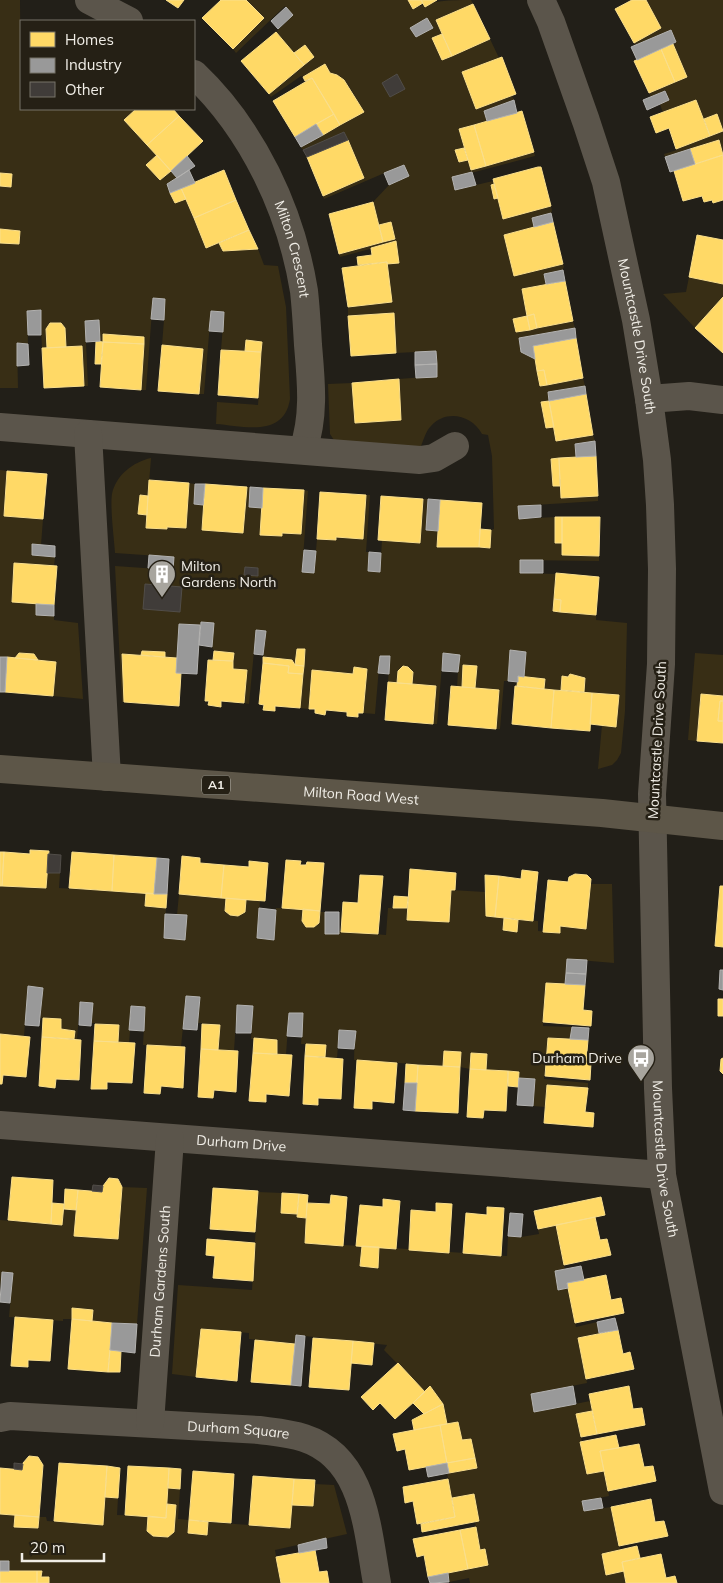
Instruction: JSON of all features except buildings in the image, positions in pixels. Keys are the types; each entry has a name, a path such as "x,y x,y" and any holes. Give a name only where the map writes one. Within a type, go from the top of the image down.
{"main road":[{"name":"Milton Road West","path":"0,769 653,818 723,826"}],"street":[{"path":"88,0 126,20"},
{"name":"Mountcastle Drive South","path":"541,0 551,22 580,103 606,182 636,320 649,399 660,505 662,569 661,664 653,768 658,1088 662,1175 723,1491"},
{"name":"Milton Crescent","path":"195,75 219,101 250,144 274,189 295,248 304,292 311,385 310,425 303,450"},
{"path":"649,399 688,396 723,400"},
{"path":"0,427 420,460 434,458 455,446"},
{"path":"88,434 107,777"},
{"name":"Durham Drive","path":"0,1125 662,1175"},
{"name":"Durham Gardens South","path":"150,1423 170,1139"},
{"name":"Durham Square","path":"0,1418 10,1416 150,1423 284,1433 305,1438 321,1445 338,1459 350,1473 357,1488 378,1583"}],"shaded area":[{"path":"0,0 20,0 20,110 135,110 124,120 157,155 147,165 160,180 171,171 177,178 167,184 175,203 186,199 206,248 219,243 223,251 258,249 264,265 278,266 286,307 290,399 286,411 280,420 271,425 261,427 216,424 217,402 258,405 262,342 246,340 245,351 221,350 224,312 211,311 204,394 199,394 203,349 162,345 164,320 153,298 146,390 141,390 144,337 103,334 103,342 100,341 99,320 85,321 88,386 84,386 82,346 66,347 65,328 61,323 47,348 42,348 40,310 27,311 28,344 17,343 18,388 0,388 0,243 19,244 20,231 0,229 0,186 12,174 0,173"},
{"path":"246,0 408,0 413,9 434,2 471,0 473,4 436,20 442,34 432,39 442,60 490,39 499,58 462,73 476,109 512,96 514,100 484,111 487,121 459,129 464,148 455,150 459,162 468,160 471,170 534,152 535,156 452,178 455,190 493,181 494,184 491,186 494,199 498,198 503,219 551,206 551,213 532,218 534,227 504,235 514,276 563,264 564,267 563,270 544,274 546,284 522,289 527,316 513,319 517,332 573,321 575,328 519,338 521,352 535,359 540,386 583,378 585,386 548,392 549,401 542,402 546,428 554,427 593,435 595,441 575,444 576,457 551,459 553,486 560,486 561,498 598,496 598,501 519,506 519,519 555,517 555,543 562,543 562,555 599,556 599,561 521,560 520,573 556,574 553,611 596,615 596,620 627,623 625,711 621,753 612,765 598,769 602,725 616,726 619,696 584,692 585,678 570,674 568,677 562,676 561,690 544,689 545,679 524,677 526,652 510,650 508,681 504,681 500,729 496,729 499,690 475,688 477,666 464,665 462,687 457,687 459,655 443,654 437,724 433,724 436,686 412,684 413,672 404,666 398,671 397,683 388,682 390,656 380,656 375,714 363,713 367,669 354,667 353,674 312,671 309,709 300,708 305,650 297,649 295,665 292,660 263,657 265,630 256,630 249,704 244,703 247,670 233,669 234,653 214,651 212,647 213,623 201,622 200,625 179,624 177,658 165,657 165,652 142,651 141,655 122,654 124,702 122,702 115,566 173,570 173,557 115,553 112,515 114,487 126,470 144,460 151,458 148,496 140,496 138,514 147,515 146,528 186,528 189,483 195,484 194,504 203,505 202,530 243,533 247,487 250,487 249,507 262,508 260,535 281,536 282,533 301,534 304,490 308,491 302,571 314,572 317,539 336,540 336,537 363,538 366,495 370,495 366,552 369,552 368,571 380,572 382,540 420,543 423,499 428,499 426,530 438,531 437,547 490,547 491,530 494,529 492,456 488,435 482,434 472,422 458,417 444,417 427,431 420,448 334,440 330,434 328,384 352,383 355,423 401,420 399,379 437,376 436,351 396,353 394,313 348,316 348,307 392,302 387,264 399,263 396,242 340,257 339,254 395,239 391,222 379,225 373,202 389,185 409,176 403,165 324,199 323,196 364,178 344,132 303,150 301,147 363,112 350,88 342,78 330,73 325,64 303,77 301,76 271,97 269,94 314,57 294,53 276,32 293,15 285,6 236,53 233,49","holes":["397,75 405,89 390,97 382,83","245,568 258,568 258,576 245,575"]},
{"path":"646,0 723,0 723,131 717,114 704,119 696,100 663,113 660,104 669,100 666,91 651,97 649,93 687,76 673,44 676,42 671,30 635,45 634,43 661,28"},
{"path":"723,131 723,152 719,140 665,157 664,154"},
{"path":"689,277 723,284 723,297 695,328 663,294 686,292"},
{"path":"0,470 7,471 4,516 43,519 41,545 33,544 32,555 55,557 54,566 15,563 12,602 36,604 36,615 54,616 54,620 78,623 83,699 53,696 55,662 38,660 34,654 20,653 15,658 0,657"},
{"path":"695,653 723,655 723,696 701,694 697,741 688,740"},
{"path":"47,873 60,873 59,888 146,893 145,906 166,908 164,938 185,939 187,916 177,915 179,894 226,898 225,911 235,915 245,912 246,900 260,901 257,938 273,940 276,908 303,909 302,921 306,927 313,927 319,923 320,912 325,912 325,934 339,934 339,931 386,935 388,908 407,908 407,920 449,922 451,890 485,892 486,916 504,918 503,931 517,932 518,920 538,921 538,931 559,933 560,926 586,929 590,884 612,884 614,963 567,959 565,984 546,983 543,1026 572,1027 570,1039 548,1038 544,1079 588,1083 588,1088 547,1085 545,1107 533,1106 535,1079 519,1078 519,1072 486,1070 487,1054 471,1053 470,1069 460,1067 461,1052 444,1051 443,1066 354,1060 355,1031 339,1030 337,1059 325,1057 326,1045 301,1044 303,1013 289,1013 286,1055 277,1054 277,1040 251,1039 253,1006 237,1005 234,1051 218,1050 220,1025 198,1023 200,997 186,996 181,1047 143,1045 145,1008 132,1006 129,1043 118,1042 119,1026 92,1023 92,1003 80,1002 77,1039 74,1039 74,1031 61,1029 61,1019 40,1018 43,988 28,986 24,1036 0,1034 0,886 46,888"},
{"path":"122,1187 147,1188 137,1324 92,1321 92,1310 73,1308 72,1319 63,1319 63,1321 9,1317 13,1273 2,1272 0,1290 0,1220 62,1225 64,1209 76,1210 74,1236 118,1239"},
{"path":"258,1192 282,1193 281,1212 297,1214 297,1217 306,1218 305,1243 362,1246 360,1266 377,1267 379,1247 507,1256 508,1236 521,1237 539,1234 538,1229 556,1225 565,1270 555,1272 558,1290 568,1288 576,1327 597,1322 599,1333 578,1338 587,1383 531,1394 535,1412 590,1401 592,1411 576,1414 582,1442 580,1443 587,1474 604,1471 609,1496 583,1501 584,1511 611,1507 620,1550 602,1554 606,1575 624,1571 626,1583 470,1583 469,1578 449,1582 448,1573 488,1564 485,1549 480,1550 475,1522 479,1521 474,1495 452,1498 447,1473 477,1468 471,1439 462,1440 458,1422 447,1424 443,1404 431,1387 425,1392 384,1350 387,1345 296,1335 295,1344 249,1339 249,1333 201,1329 196,1377 172,1374 178,1285 252,1290"},
{"path":"315,1484 334,1485 347,1534 275,1550 281,1583 49,1583 49,1577 41,1577 41,1571 9,1571 9,1561 0,1561 0,1514 15,1515 14,1527 38,1528 39,1517 46,1517 47,1521 103,1525 105,1497 118,1498 117,1515 148,1516 148,1531 153,1536 168,1537 174,1532 176,1505 167,1504 168,1488 180,1489 178,1519 189,1520 188,1533 207,1535 208,1522 290,1528 292,1505 313,1506"}],"place":[{"name":"Milton Gardens North","path":"162,598"},
{"name":"Durham Drive","path":"641,1082"}]}
